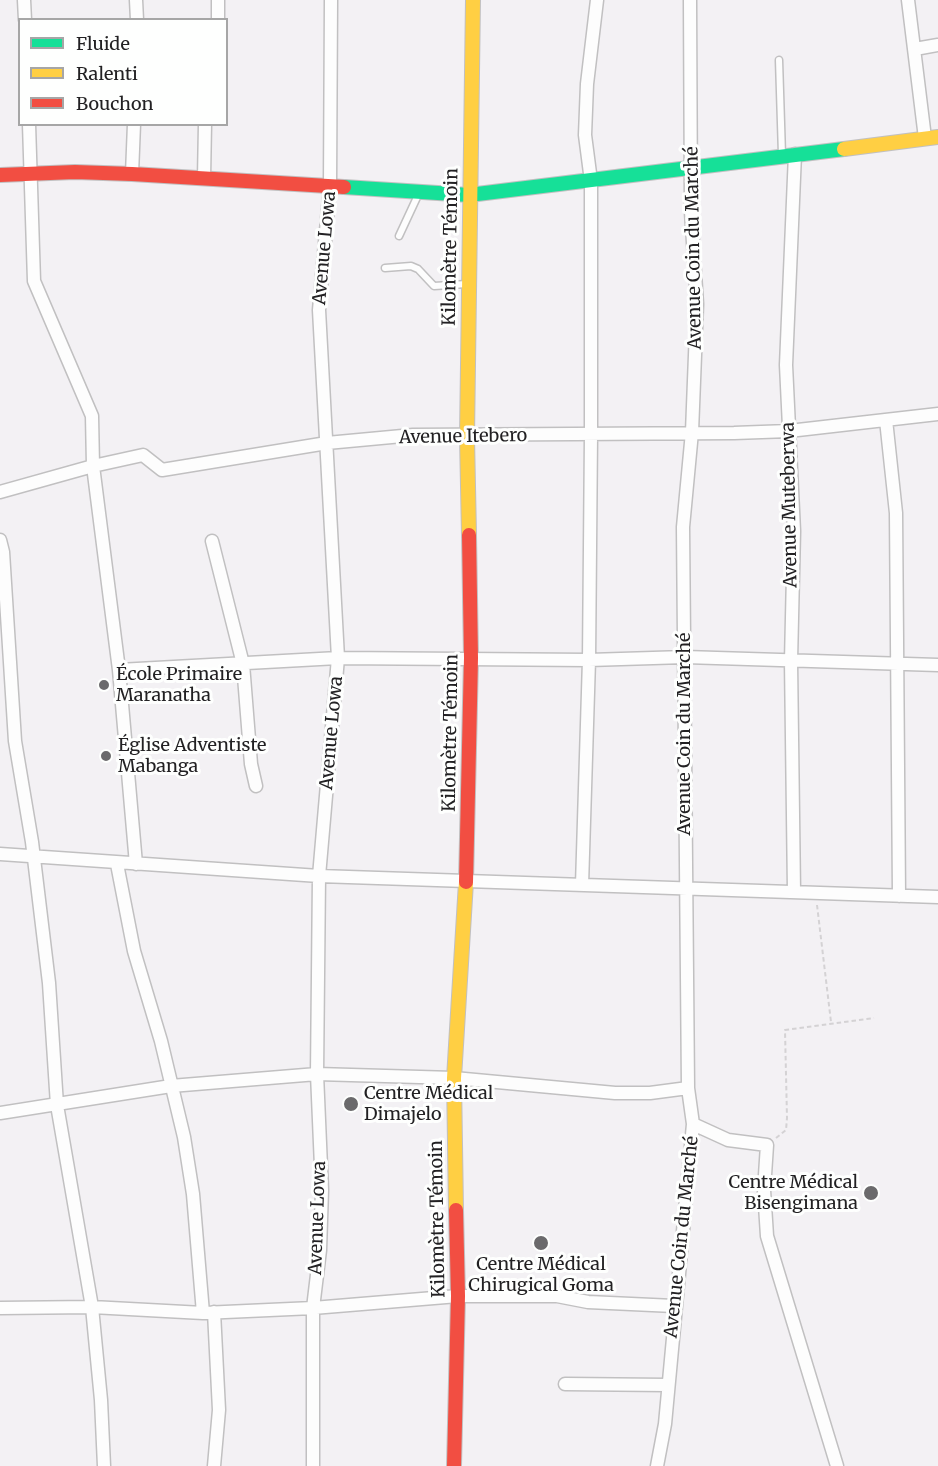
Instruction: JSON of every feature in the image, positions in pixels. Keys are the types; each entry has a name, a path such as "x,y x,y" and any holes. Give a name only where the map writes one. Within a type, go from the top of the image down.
{"main road":[{"name":"Kilomètre Témoin","path":"454,1466 458,1296 454,1078 465,880 471,658 467,437 473,0"},
{"path":"0,175 132,174 469,195 932,138"}],"street":[{"path":"24,0 25,18"},
{"path":"136,0 137,18"},
{"path":"218,0 218,18"},
{"name":"Avenue Lowa","path":"313,1466 313,1308 320,1250 322,1190 316,1074 319,876 338,658 320,310 330,186 331,0"},
{"path":"582,885 589,660 591,435 591,181 585,135 586,94 597,0"},
{"name":"Avenue Coin du Marché","path":"657,1466 665,1424 674,1306 693,1124 688,1088 683,516 692,432 698,304 692,212 690,0"},
{"path":"908,0 932,138"},
{"path":"915,49 938,45"},
{"path":"29,126 34,281 92,413 93,466 119,670 136,864"},
{"path":"132,174 134,126"},
{"path":"204,178 205,126"},
{"name":"Avenue Muteberwa","path":"788,155 786,310 794,531 790,661 794,892"},
{"name":"Avenue Itebero","path":"0,492 93,466 143,455 160,470 164,470 327,443 413,435 467,437 789,431 938,414"},
{"path":"886,420 896,513 899,896"},
{"path":"0,540 3,552 15,741 49,983 57,1105 92,1307 101,1400 104,1466"},
{"path":"212,541 243,664 251,764 256,786"},
{"path":"119,670 338,658 589,660 685,657 938,665"},
{"path":"0,854 117,864 319,876 938,897"},
{"path":"117,864 134,951 161,1041 184,1137 219,1410 214,1466"},
{"path":"0,1113 171,1086 316,1074 454,1078 615,1093 650,1093 688,1088"},
{"path":"693,1124 728,1140 767,1145 764,1190 767,1236 837,1466"},
{"path":"0,1308 92,1307 208,1313 313,1308 458,1296 557,1296 588,1302 674,1306"},
{"path":"565,1384 668,1385"}],"lane":[{"path":"779,60 788,155"},
{"path":"399,236 420,192"},
{"path":"386,268 411,266 418,269 434,286 468,284"}],"path":[{"path":"816,893 831,1022"},
{"path":"767,1145 786,1130 785,1030 874,1018"}],"traffic: fast":[{"path":"344,187 469,195 844,149"}],"traffic: slow":[{"path":"469,535 467,437 473,0"},
{"path":"844,149 938,137"},
{"path":"456,1210 454,1078 466,882"}],"traffic: jam":[{"path":"0,175 75,172 344,187"},
{"path":"466,882 471,658 469,535"},
{"path":"454,1466 458,1296 456,1210"}],"place":[{"name":"École Primaire Maranatha","path":"104,685"},
{"name":"Église Adventiste Mabanga","path":"106,756"},
{"name":"Centre Médical Dimajelo","path":"351,1104"},
{"name":"Centre Médical Bisengimana","path":"871,1193"},
{"name":"Centre Médical Chirugical Goma","path":"541,1243"}]}
